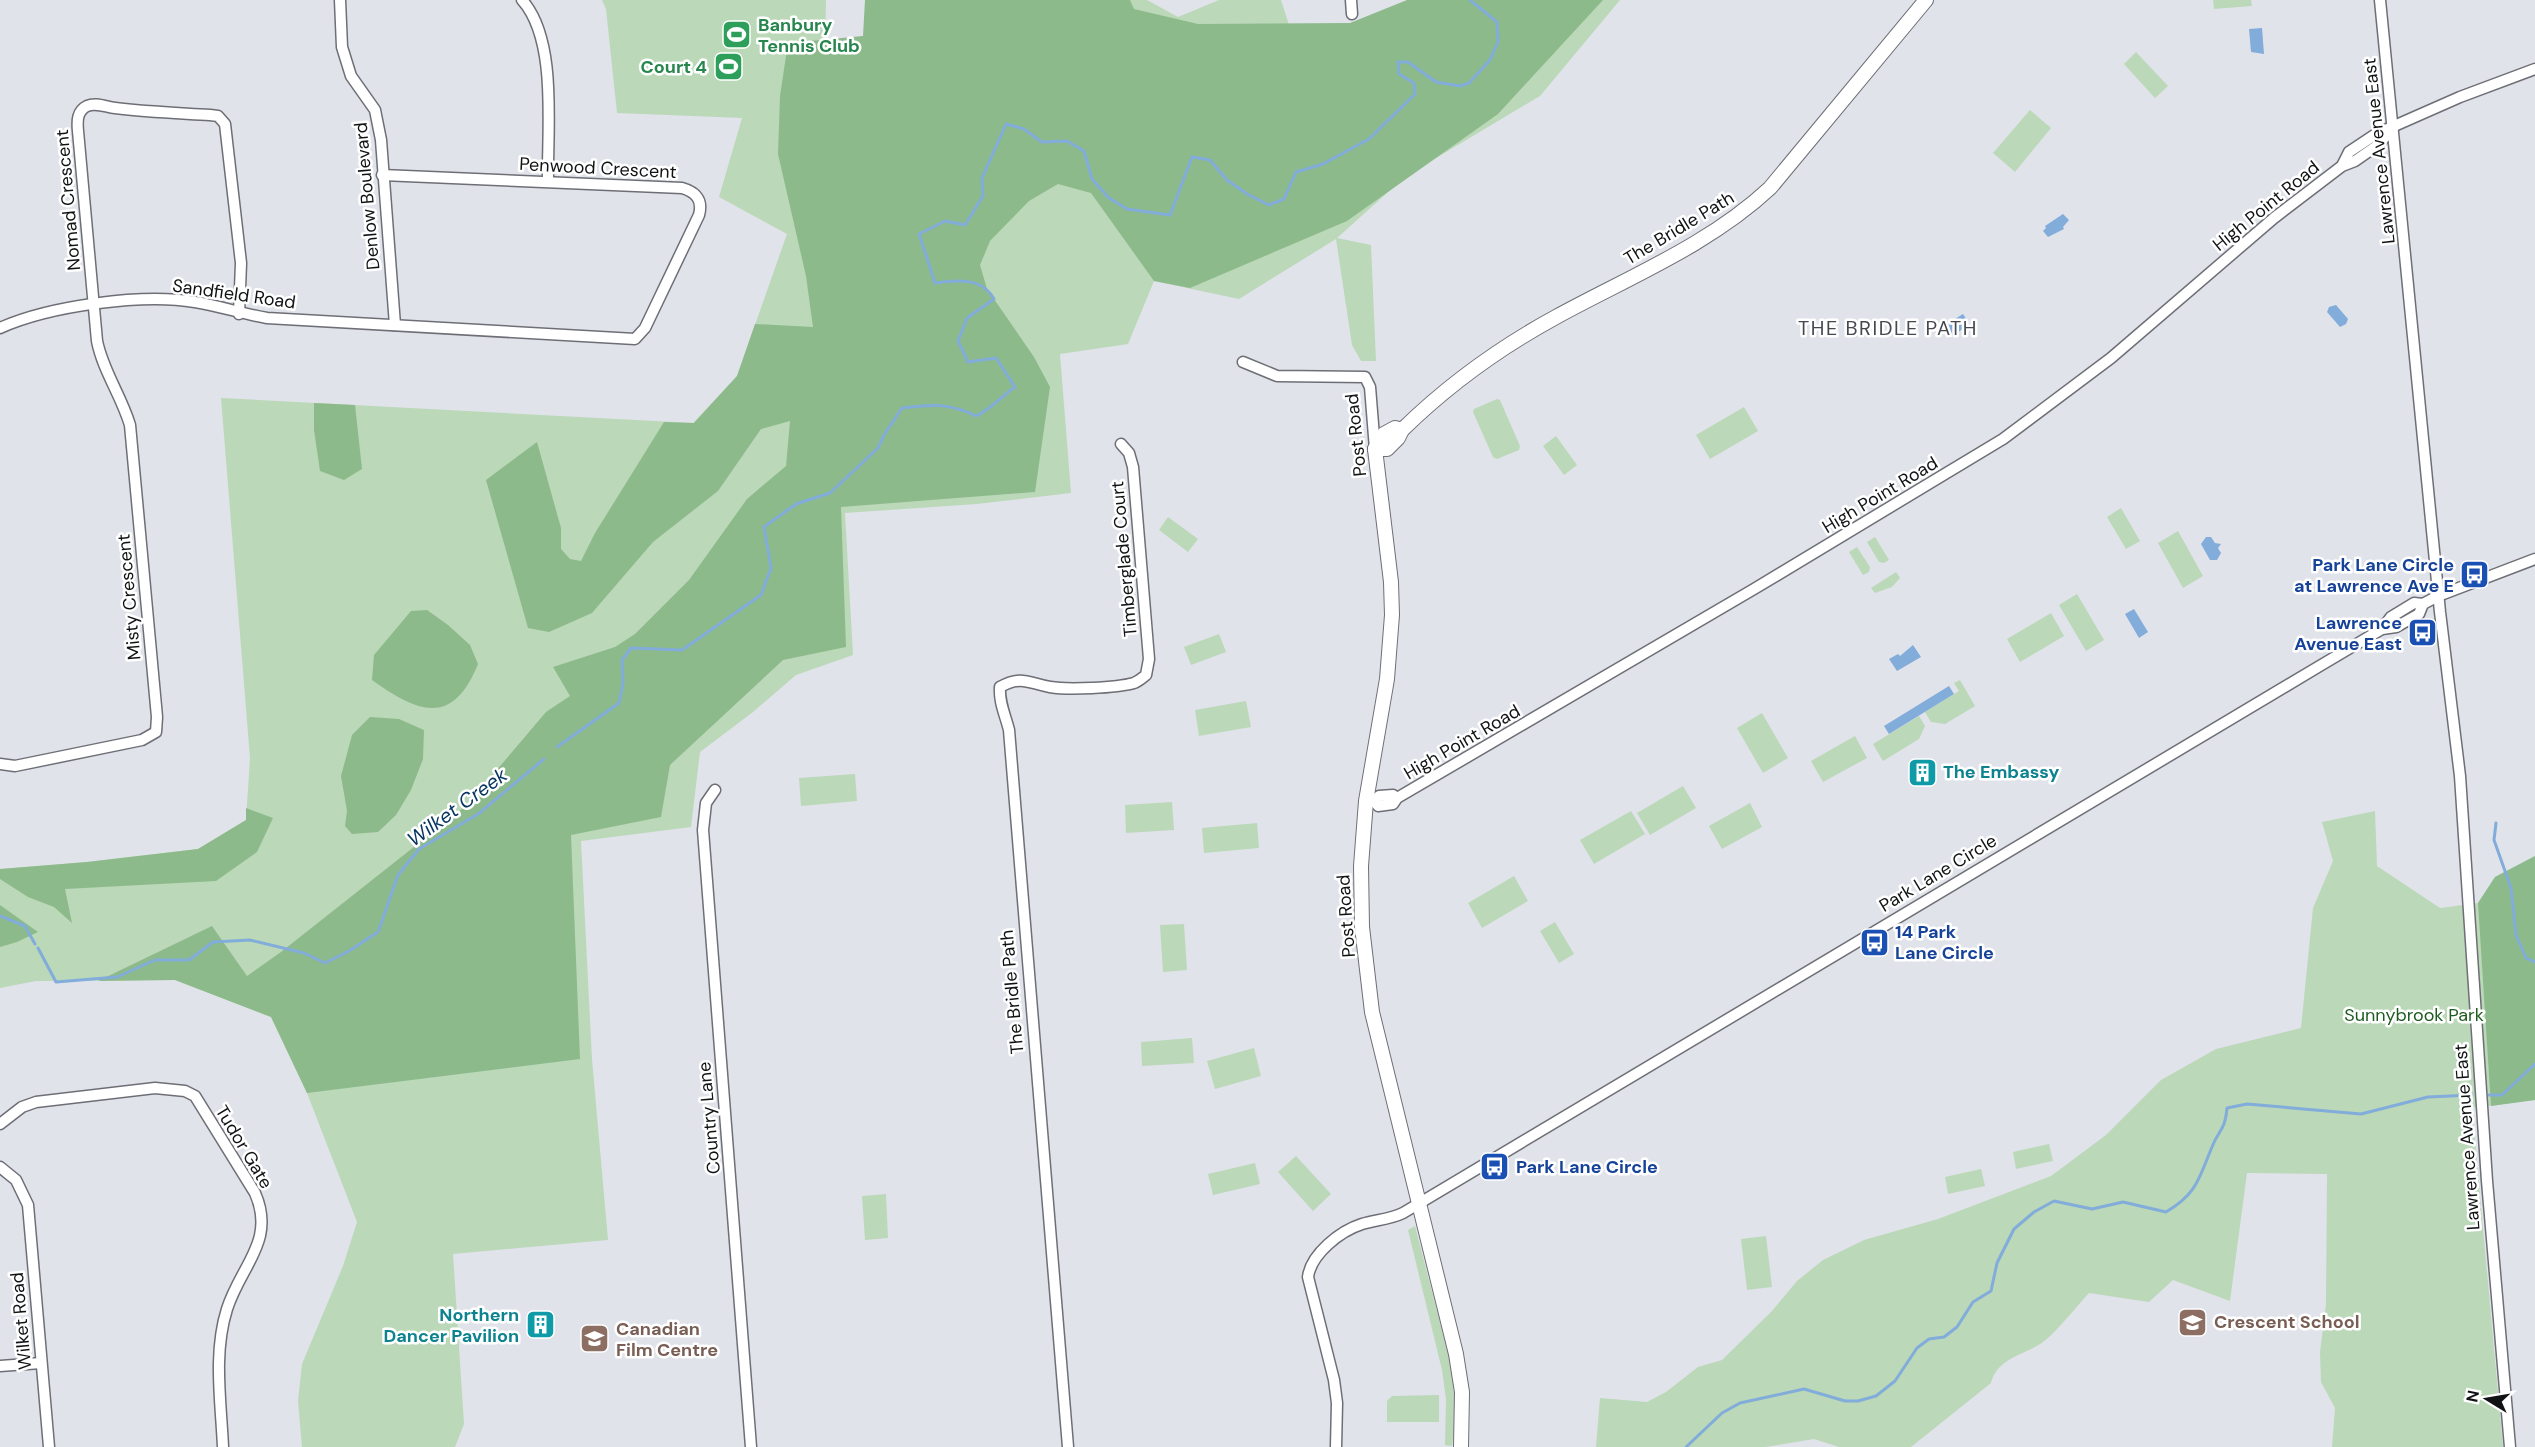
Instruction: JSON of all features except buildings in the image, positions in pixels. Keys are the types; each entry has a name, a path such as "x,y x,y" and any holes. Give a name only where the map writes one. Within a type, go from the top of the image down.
{"street":[{"name":"Denlow Boulevard","path":"340,0 342,48 351,76 375,110 381,140 395,326"},
{"path":"522,0 533,13 540,28 550,128 548,181"},
{"path":"1351,0 1352,14"},
{"name":"The Bridle Path","path":"1375,448 1384,434 1395,428 1402,430 1475,367 1513,342 1710,235 1750,207 1770,188 1926,0"},
{"name":"Lawrence Avenue East","path":"2380,0 2438,596 2460,776 2493,1264 2510,1447"},
{"name":"High Point Road","path":"1370,801 1378,806 1393,804 1397,798 1754,589 2003,439 2111,358 2274,218 2342,166 2355,161 2378,145 2393,128 2460,97 2535,69"},
{"name":"Nomad Crescent","path":"95,305 77,119 81,111 94,104 115,108 218,116 225,124 241,263 239,314"},
{"name":"Penwood Crescent","path":"382,175 682,188 691,191 698,198 701,206 699,215 641,334 635,339 395,326"},
{"name":"Sandfield Road","path":"0,328 41,313 95,305 184,300 208,304 239,314 267,318 395,326"},
{"name":"Misty Crescent","path":"0,764 15,766 142,740 156,732 157,717 130,424 120,395 101,360 97,341 95,305"},
{"name":"Post Road","path":"1243,362 1277,376 1365,377 1370,387 1391,582 1392,615 1387,679 1360,866 1362,927 1372,1012 1456,1354 1462,1392 1461,1447"},
{"name":"Timberglade Court","path":"1121,444 1129,453 1133,467 1149,659 1146,675"},
{"name":"Park Lane Circle","path":"1336,1447 1337,1403 1334,1380 1308,1277 1310,1266 1340,1235 1361,1224 1400,1215 2382,629 2391,617 2414,603 2423,604 2438,596 2535,559"},
{"name":"The Bridle Path","path":"1068,1447 1009,729 1005,712 999,702 999,694 1000,687 1012,681 1026,680 1049,687 1078,688 1134,683 1146,675"},
{"name":"Country Lane","path":"715,790 706,803 703,830 751,1447"},
{"name":"Tudor Gate","path":"0,1124 22,1107 36,1102 155,1088 185,1091 195,1096 255,1193 263,1224 262,1235 234,1292 223,1328 219,1365 223,1447"},
{"name":"Wilket Road","path":"0,1167 16,1180 28,1205 49,1447"},
{"path":"0,1366 41,1363"}],"green space":[{"path":"602,0 826,0 825,50 970,0 1147,0 1178,17 1219,0 1281,0 1292,34 1328,59 1446,0 1620,0 1540,96 1406,176 1337,238 1371,245 1376,361 1361,361 1352,345 1336,239 1239,299 1154,281 1128,344 1060,354 1071,493 977,504 845,513 853,655 796,675 753,712 700,752 691,827 581,841 592,1059 608,1240 453,1254 464,1424 455,1447 302,1447 298,1401 302,1364 343,1266 357,1222 307,1093 271,1017 175,980 36,981 0,988 0,869 198,849 246,820 250,758 221,398 693,423 737,376 787,234 719,197 742,118 617,113 606,9"},
{"path":"865,0 1130,0 1134,9 1198,24 1350,23 1407,0 1603,0 1498,114 1347,221 1190,288 1154,281 1091,193 1058,184 1029,201 990,241 980,265 987,289 1034,357 1050,387 1035,492 841,507 846,647 783,660 670,765 661,817 571,835 580,1059 307,1093 271,1017 175,980 98,981 212,926 247,976 281,952 467,805 546,712 570,696 553,667 615,647 635,634 689,580 747,499 786,466 790,421 761,429 718,491 653,542 592,613 549,632 528,628 486,480 537,442 561,528 561,549 570,559 581,561 595,533 664,422 694,423 737,376 755,324 813,327 806,276 778,154 780,96 788,43 863,36"},
{"path":"2213,0 2251,0 2252,6 2214,9"},
{"path":"2136,52 2168,86 2155,98 2124,64"},
{"path":"2030,110 2051,128 2015,172 1993,153"},
{"path":"1497,399 1500,400 1520,446 1519,450 1497,459 1493,457 1473,412 1474,409"},
{"path":"314,403 355,405 362,469 344,480 320,471 314,430"},
{"path":"1744,407 1758,431 1710,459 1696,435"},
{"path":"1556,436 1577,465 1564,475 1543,446"},
{"path":"2121,508 2140,541 2126,549 2107,517"},
{"path":"1168,517 1198,539 1188,552 1159,530"},
{"path":"2178,531 2203,576 2183,588 2158,543"},
{"path":"1875,537 1889,560 1884,563 1879,562 1867,542"},
{"path":"1857,547 1870,567 1869,572 1863,575 1849,552"},
{"path":"1896,572 1900,578 1892,587 1875,593 1871,588"},
{"path":"2077,594 2104,640 2086,651 2059,605"},
{"path":"427,610 470,645 478,664 468,684 457,698 445,706 432,708 418,706 404,700 372,680 374,655 411,611"},
{"path":"2051,613 2064,636 2020,662 2007,639"},
{"path":"1219,634 1226,652 1191,665 1184,647"},
{"path":"1960,680 1975,706 1945,724 1931,722 1925,712 1959,691 1954,683"},
{"path":"1246,701 1251,727 1199,736 1195,710"},
{"path":"1762,713 1788,758 1763,773 1737,728"},
{"path":"1919,716 1925,726 1919,739 1883,761 1873,744"},
{"path":"370,717 399,719 424,730 423,759 411,790 396,815 378,832 352,834 345,826 347,811 341,776 352,735"},
{"path":"1855,736 1867,758 1823,782 1811,761"},
{"path":"855,774 857,801 801,806 799,778"},
{"path":"1683,786 1696,808 1650,835 1637,813"},
{"path":"1172,802 1174,830 1126,833 1125,805"},
{"path":"1750,803 1762,827 1722,849 1709,826"},
{"path":"246,808 273,818 257,852 216,881 65,889 72,923 54,907 28,897 0,879 0,869 198,849 246,820"},
{"path":"1631,811 1645,834 1594,864 1580,840"},
{"name":"Sunnybrook Park","path":"2375,811 2377,866 2440,908 2478,903 2495,877 2535,856 2535,1100 2472,1108 2503,1447 2332,1447 2335,1408 2321,1382 2320,1352 2326,1304 2327,1174 2247,1173 2230,1301 2173,1280 2149,1302 2089,1293 2048,1338 2041,1344 2007,1361 2000,1367 1991,1383 1911,1447 1839,1447 1814,1439 1766,1447 1596,1447 1600,1398 1647,1402 1666,1392 1698,1367 1722,1360 1772,1311 1797,1281 1823,1260 1864,1240 1938,1219 2051,1176 2106,1135 2161,1080 2216,1049 2301,1028 2313,908 2333,861 2322,822"},
{"path":"1257,823 1259,848 1204,853 1202,828"},
{"path":"2535,856 2535,1100 2491,1106 2478,903 2495,877"},
{"path":"1514,876 1528,901 1482,928 1468,903"},
{"path":"0,905 38,932 0,947"},
{"path":"1555,922 1574,954 1559,963 1540,931"},
{"path":"1184,924 1187,970 1163,972 1160,925"},
{"path":"1192,1038 1194,1063 1142,1066 1141,1042"},
{"path":"1254,1048 1261,1076 1215,1089 1207,1061"},
{"path":"2049,1144 2053,1161 2016,1169 2013,1152"},
{"path":"1296,1156 1331,1194 1313,1211 1278,1172"},
{"path":"1255,1163 1260,1184 1213,1195 1208,1174"},
{"path":"1981,1169 1985,1186 1948,1194 1945,1177"},
{"path":"886,1194 888,1238 865,1240 862,1196"},
{"path":"1415,1226 1452,1369 1456,1416 1452,1446 1445,1445 1446,1399 1442,1370 1408,1230"},
{"path":"1766,1236 1772,1287 1747,1290 1741,1239"},
{"path":"1439,1395 1439,1422 1387,1422 1387,1401 1392,1396"}],"water":[{"path":"2262,28 2264,54 2251,52 2249,29"},
{"path":"2063,214 2069,220 2063,227 2064,229 2048,237 2043,231 2045,226"},
{"path":"2336,305 2348,319 2346,324 2340,327 2327,312 2329,307"},
{"path":"1963,314 1968,322 1965,324 1966,327 1949,338 1942,327"},
{"path":"2206,537 2211,537 2215,543 2221,544 2218,548 2221,553 2217,560 2210,560 2201,544"},
{"path":"2134,609 2148,632 2139,638 2125,614"},
{"path":"1913,645 1921,657 1897,671 1889,659 1898,654 1900,656"},
{"path":"1949,686 1954,694 1889,734 1884,726"}],"waterway":[{"name":"Wilket Creek","path":"557,747 619,703 623,683 622,660 631,648 682,650 761,595 771,568 764,527 796,504 830,493 878,448 902,408 940,406 958,409 976,416 1015,387 996,358 968,362 958,341 967,318 994,299 989,292 976,283 960,281 935,283 919,234 945,221 965,225 983,196 982,178 1006,124 1024,129 1042,142 1067,141 1084,151 1092,179 1109,198 1127,209 1170,215 1192,157 1210,160 1227,180 1247,194 1269,205 1284,199 1296,172 1323,164 1369,139 1415,94 1414,83 1399,74 1398,62 1408,62 1436,82 1460,86 1469,83 1490,60 1498,42 1497,22 1470,0"},
{"name":"Wilket Creek","path":"38,948 56,982 117,977 155,960 189,960 213,942 250,940 304,953 325,963 378,932 398,875 419,849 478,814 544,759"},
{"path":"2496,823 2494,840 2511,888 2516,935 2526,958 2535,962"},
{"name":"Wilket Creek","path":"0,916 25,926 35,944"},
{"path":"2489,1095 2502,1095 2535,1064"},
{"path":"1686,1447 1722,1413 1740,1403 1804,1389 1845,1401 1858,1401 1876,1396 1895,1381 1917,1348 1929,1339 1944,1337 1957,1327 1973,1302 1991,1291 1997,1263 2014,1229 2034,1212 2054,1201 2092,1209 2123,1202 2166,1212 2184,1199 2200,1176 2223,1126 2227,1108 2247,1104 2361,1114 2428,1097 2472,1095"}],"place":[{"name":"Banbury Tennis Club","path":"737,35"},
{"name":"Court 4","path":"728,67"},
{"name":"Park Lane Circle at Lawrence Ave E","path":"2475,575"},
{"name":"Lawrence Avenue East","path":"2423,633"},
{"name":"The Embassy","path":"1922,772"},
{"name":"14 Park Lane Circle","path":"1874,942"},
{"name":"Park Lane Circle","path":"1495,1167"},
{"name":"Crescent School","path":"2193,1322"},
{"name":"Northern Dancer Pavilion","path":"540,1325"},
{"name":"Canadian Film Centre","path":"595,1339"}],"district":[{"name":"THE BRIDLE PATH","path":"1888,328"}]}
